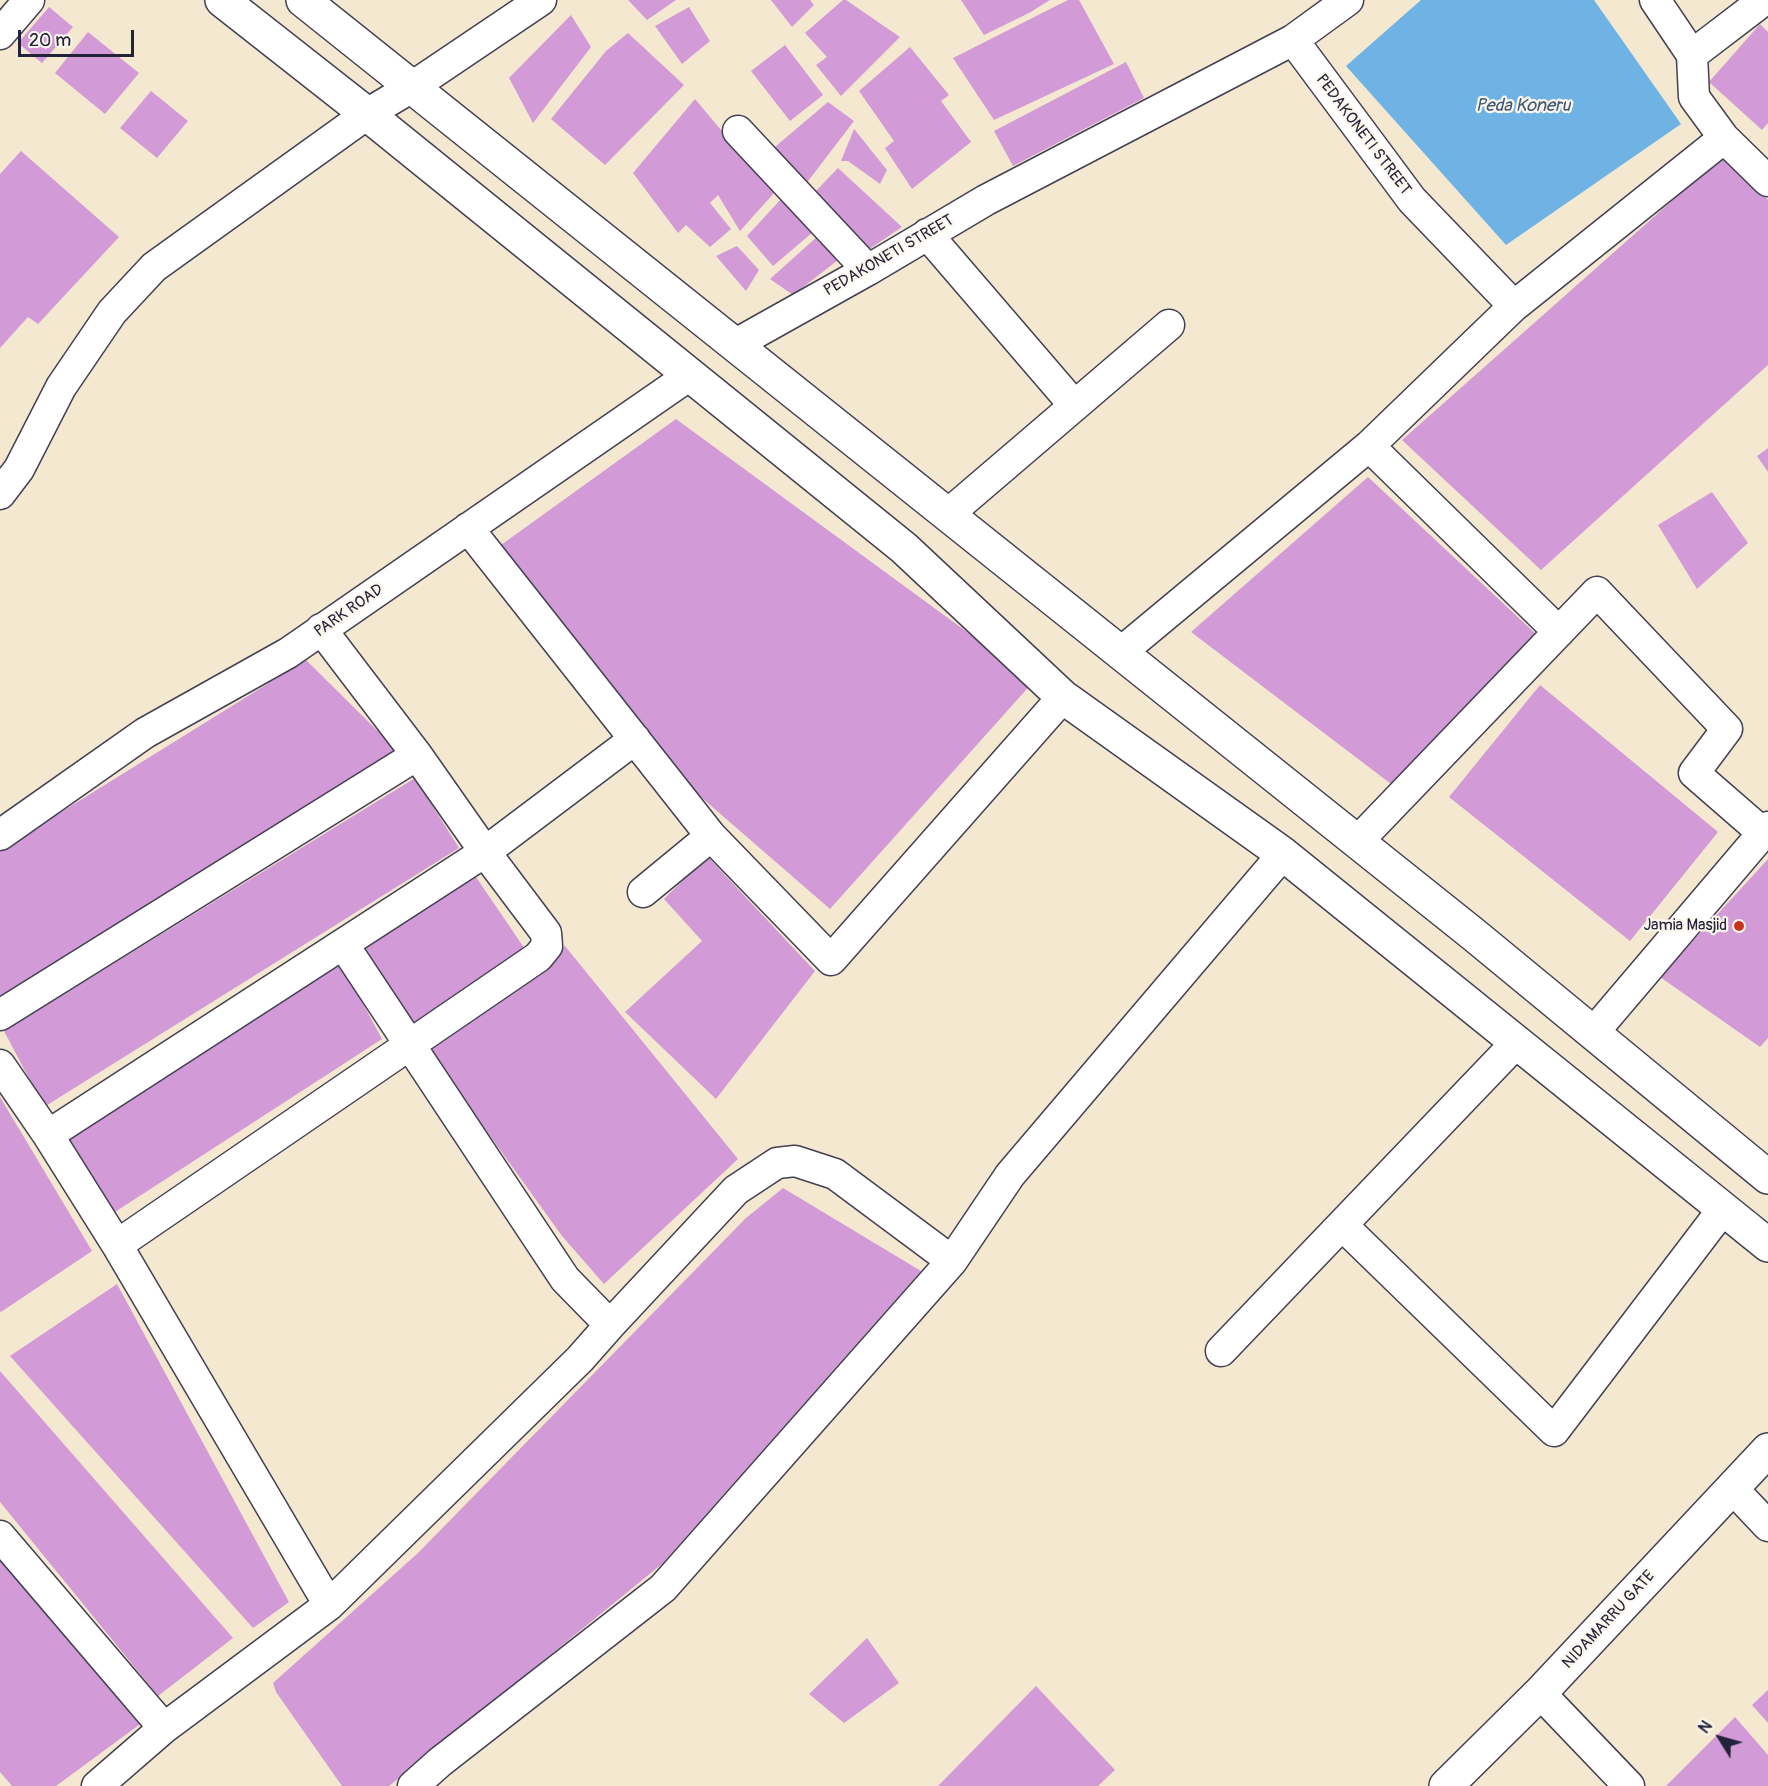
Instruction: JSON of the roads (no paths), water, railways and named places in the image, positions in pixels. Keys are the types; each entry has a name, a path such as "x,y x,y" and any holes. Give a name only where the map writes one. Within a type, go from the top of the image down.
{"main road":[{"path":"222,0 904,548 1063,698 1283,854 1768,1245"},
{"path":"303,0 1473,934 1768,1177"},
{"name":"NIDAMARRU GATE","path":"1446,1786 1540,1693 1768,1450"}],"street":[{"path":"0,34 29,0"},
{"path":"0,494 19,469 61,387 112,312 154,267 366,114 412,87 541,0"},
{"path":"1293,40 1348,0"},
{"path":"1655,0 1692,55 1694,97 1724,138 1768,181"},
{"path":"1692,55 1764,0"},
{"name":"PEDAKONETI STREET","path":"734,345 868,270 986,200 1293,40 1412,200 1515,306"},
{"path":"738,131 868,270"},
{"path":"1120,652 1369,446 1515,306 1724,138"},
{"path":"927,234 1074,405"},
{"path":"947,515 1169,325"},
{"name":"PARK ROAD","path":"0,835 145,733 288,653 690,375"},
{"path":"1369,446 1559,632"},
{"path":"468,528 711,836 831,960 1063,698"},
{"path":"1358,842 1597,592 1727,729 1694,773 1766,830 1593,1033"},
{"path":"117,1245 538,957 547,946 546,933 485,852 417,755 321,629"},
{"path":"48,1135 485,852 635,739"},
{"path":"0,1015 417,755"},
{"path":"643,892 711,836"},
{"path":"413,1786 440,1762 663,1588 952,1261 1010,1175 1283,854"},
{"path":"343,944 565,1279 610,1325"},
{"path":"1221,1351 1517,1042"},
{"path":"0,1065 48,1135 117,1245 329,1605"},
{"path":"97,1786 164,1728 329,1605 580,1359 736,1190 777,1163 795,1161 835,1174 952,1261"},
{"path":"1342,1225 1554,1431 1724,1209"},
{"path":"1732,1488 1768,1526"},
{"path":"0,1536 164,1728"},
{"path":"1540,1693 1629,1786"}],"water":[{"name":"Peda Koneru","path":"1421,0 1594,0 1681,124 1506,245 1346,66"}],"place":[{"name":"Jamia Masjid","path":"1739,926"}]}
